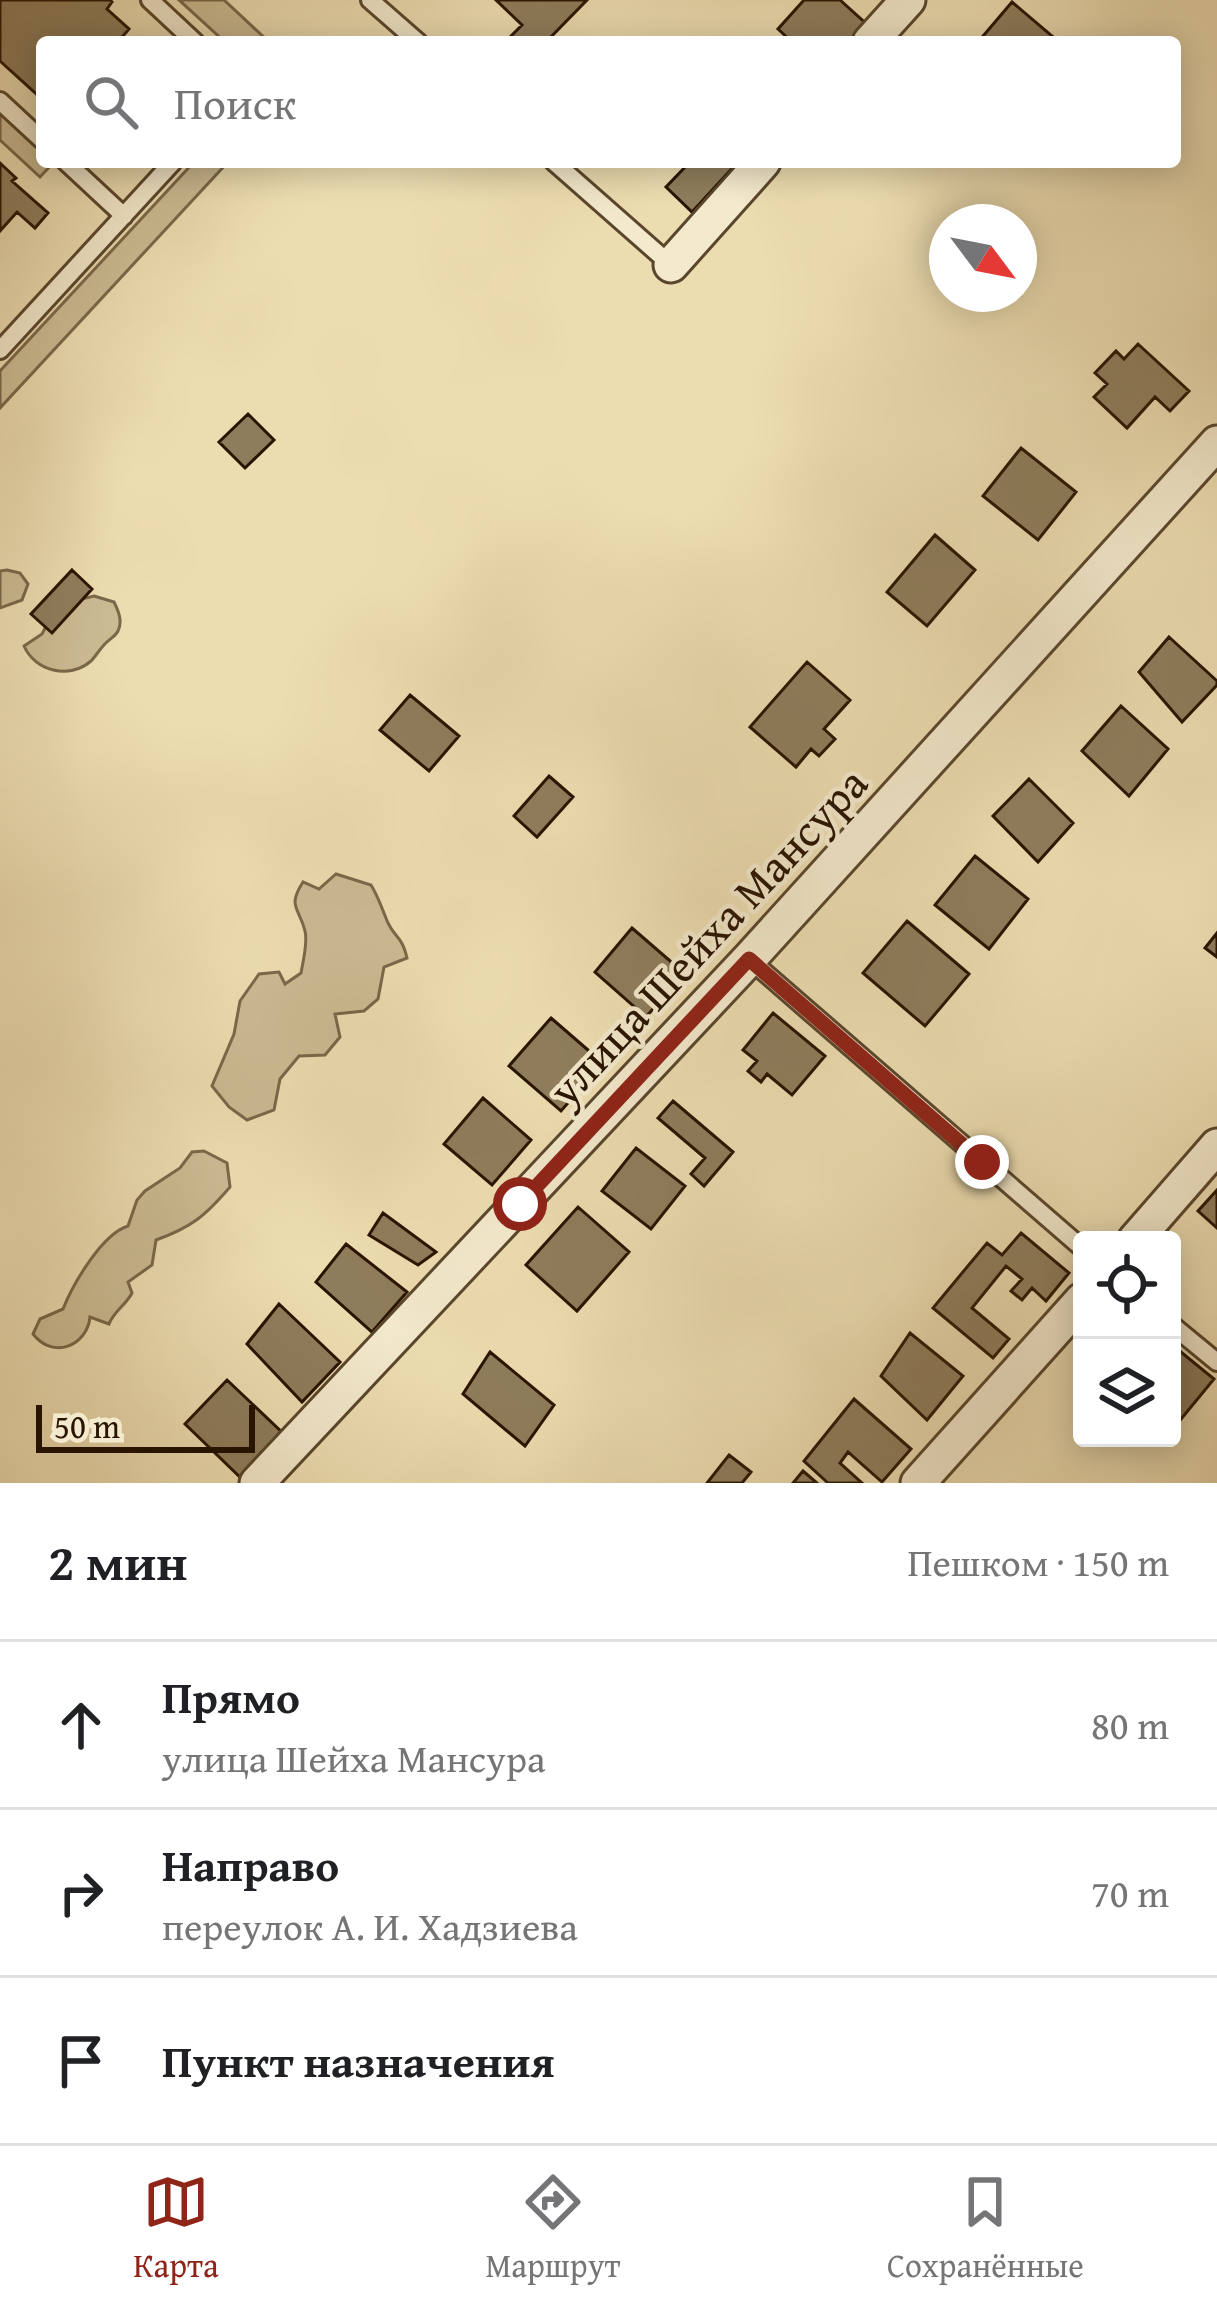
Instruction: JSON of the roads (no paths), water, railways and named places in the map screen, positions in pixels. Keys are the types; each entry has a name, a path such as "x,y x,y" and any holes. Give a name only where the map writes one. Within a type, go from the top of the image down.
{"street":[{"path":"875,36 908,0"},
{"path":"671,265 758,168"},
{"name":"улица Шейха Мансура","path":"257,1483 749,959 1217,443"},
{"path":"1143,1231 1217,1146"},
{"path":"918,1483 1073,1310"}],"lane":[{"path":"150,0 189,36"},
{"path":"370,0 411,36"},
{"path":"0,101 36,134"},
{"path":"72,168 124,216"},
{"path":"0,350 168,168"},
{"path":"561,168 671,265"},
{"path":"749,959 1073,1240"},
{"path":"1181,1332 1217,1362"}]}
